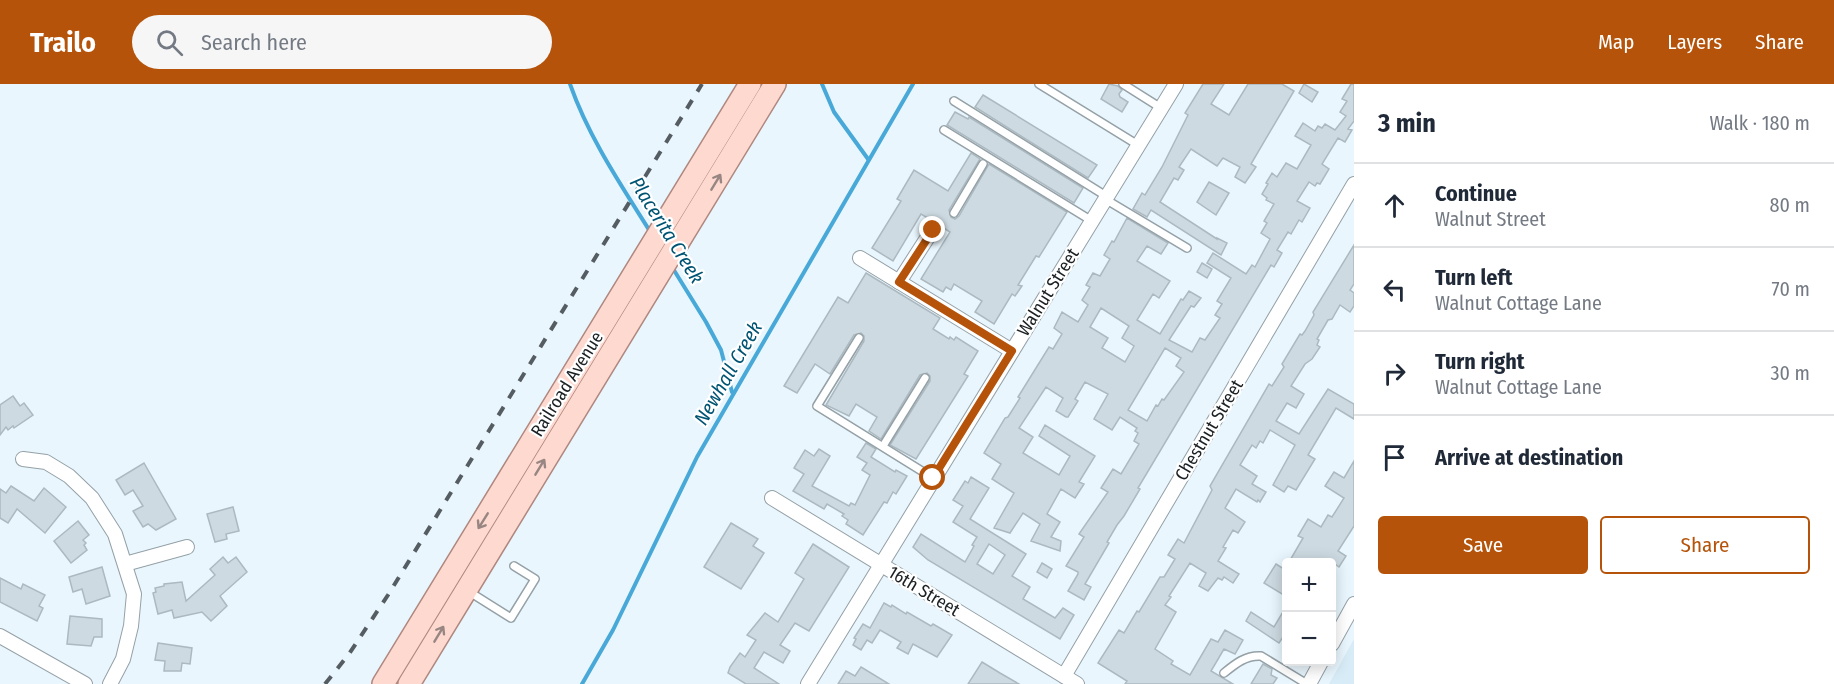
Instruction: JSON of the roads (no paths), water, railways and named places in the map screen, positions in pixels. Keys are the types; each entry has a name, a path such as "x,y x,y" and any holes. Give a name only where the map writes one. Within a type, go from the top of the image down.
{"main road":[{"name":"Railroad Avenue","path":"383,684 750,84"},
{"name":"Railroad Avenue","path":"409,684 775,84"}],"street":[{"name":"Walnut Street","path":"808,684 1176,84"},
{"name":"Chestnut Street","path":"1064,676 1354,184"},
{"path":"899,282 933,230"},
{"path":"860,258 1012,351"},
{"path":"23,459 46,462 69,476 92,498 115,534 134,594 131,626 123,659 110,684"},
{"name":"16th Street","path":"772,498 1077,684"},
{"path":"125,564 187,547"},
{"path":"1336,637 1354,604"},
{"path":"0,636 85,684"},
{"path":"1308,684 1319,666"}],"lane":[{"path":"1039,84 1138,145"},
{"path":"1124,84 1161,108"},
{"path":"954,101 1187,248"},
{"path":"944,130 1092,221"},
{"path":"954,213 983,164"},
{"path":"859,338 816,406 933,478"},
{"path":"883,446 925,378"},
{"path":"466,589 511,618 535,579 514,566"},
{"path":"1224,673 1239,662 1261,656 1308,684"}],"waterway":[{"name":"Placerita Creek","path":"570,84 596,142 651,233"},
{"path":"822,84 834,112 868,159"},
{"name":"Newhall Creek","path":"582,684 613,630 697,457 913,84"},
{"name":"Placerita Creek","path":"672,267 721,350 732,392"}],"railway":[{"path":"325,684 349,654 388,595 702,84"}]}
